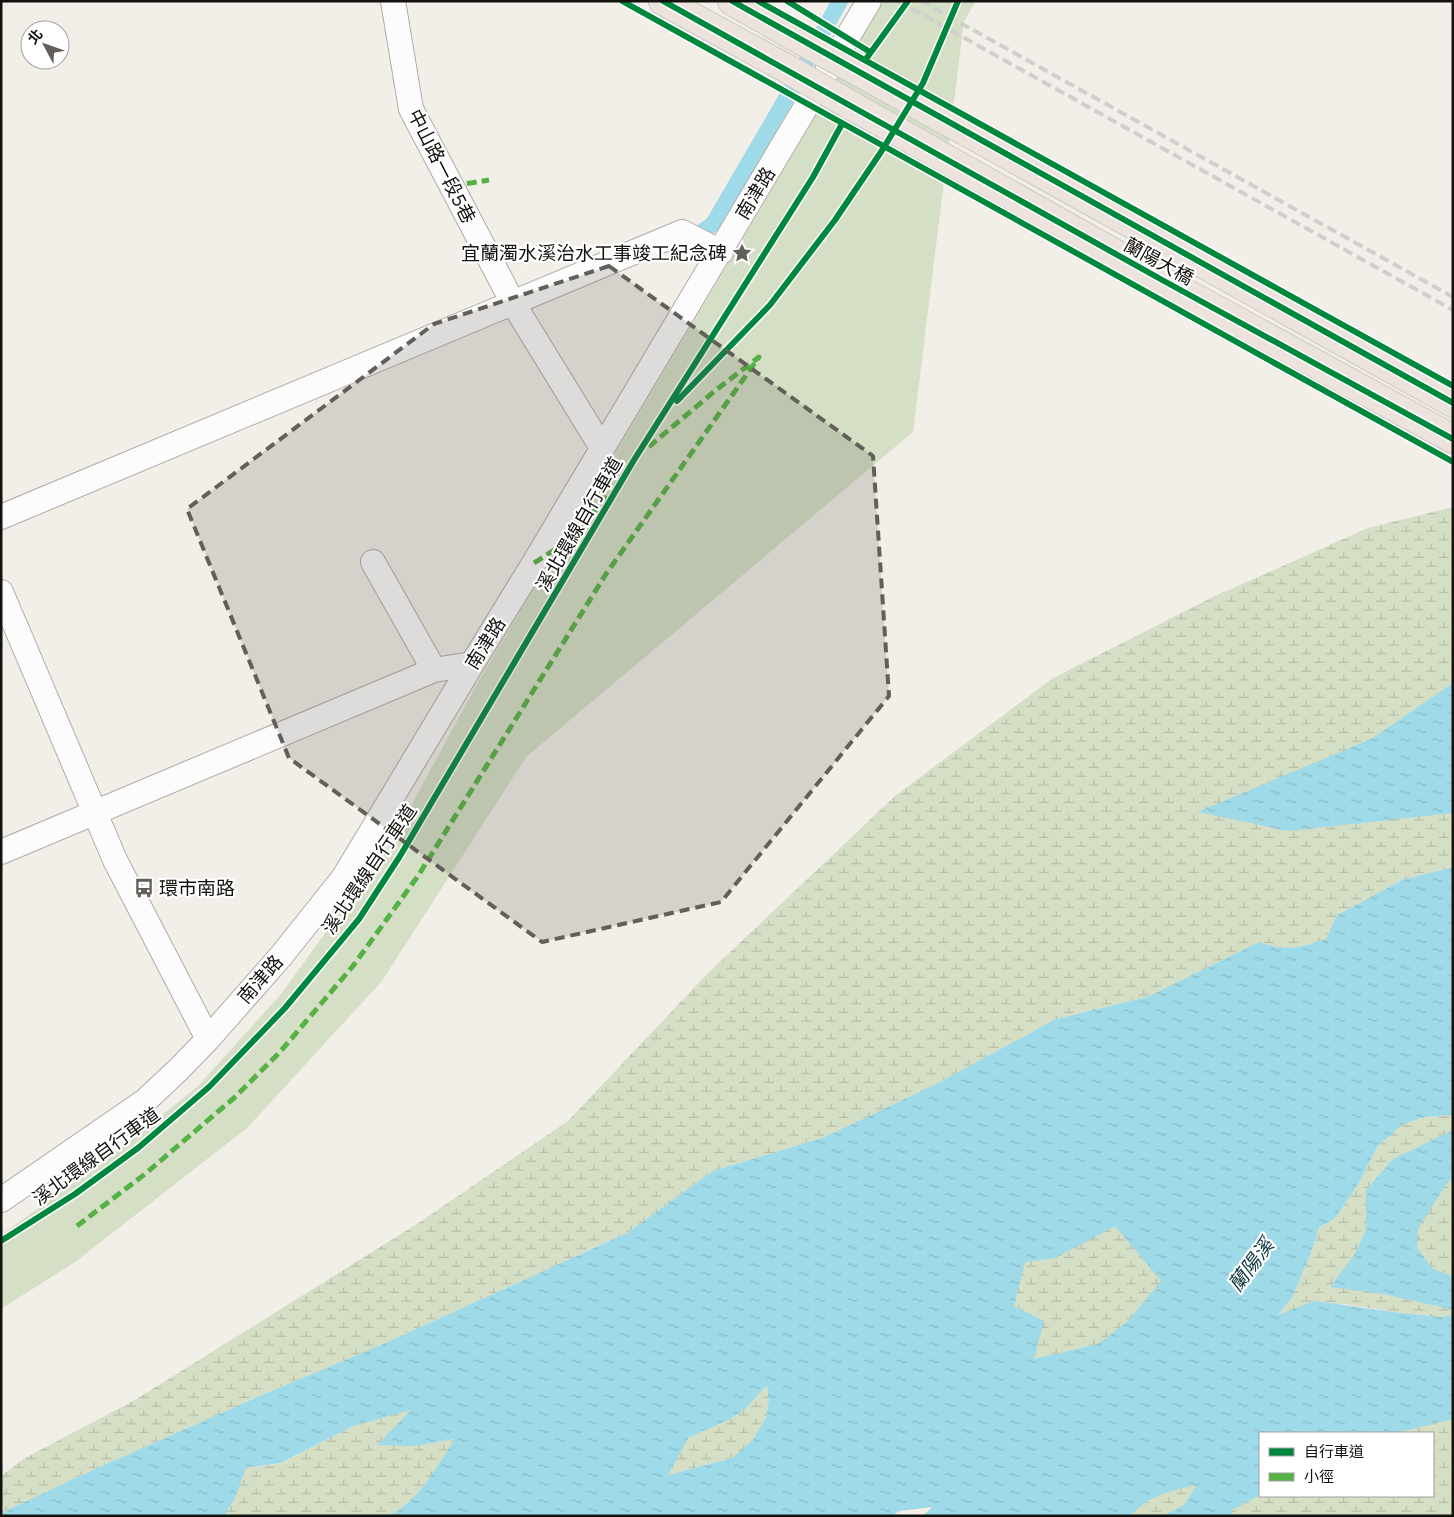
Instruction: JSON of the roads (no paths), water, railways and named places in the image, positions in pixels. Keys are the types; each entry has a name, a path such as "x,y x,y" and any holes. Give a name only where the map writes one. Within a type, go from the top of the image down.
{"main road":[{"name":"蘭陽大橋","path":"663,1 786,68 1164,281 1453,439"},
{"name":"蘭陽大橋","path":"732,1 1453,403"}],"street":[{"name":"中山路一段5巷","path":"393,1 411,109 517,310 602,448"},
{"name":"南津路","path":"1,1200 145,1100 178,1070 281,956 344,877 538,558 602,448 703,243 869,1"},
{"path":"1,517 517,310 682,232 703,243"},
{"path":"374,562 434,670"},
{"path":"1,592 115,860 208,1039"},
{"path":"1,852 434,670 472,664"}],"water":[{"path":"1453,683 1453,813 1288,831 1198,812 1373,738"},
{"name":"蘭陽溪","path":"1453,867 1453,1115 1424,1117 1402,1125 1377,1147 1359,1183 1336,1217 1319,1228 1311,1253 1292,1298 1278,1315 1315,1301 1401,1313 1442,1317 1453,1315 1453,1419 1400,1432 1259,1432 1259,1496 1232,1510 1231,1516 1162,1516 1183,1506 1197,1485 1161,1495 1145,1503 1130,1516 923,1516 932,1507 899,1511 892,1516 388,1516 399,1510 418,1493 455,1439 414,1446 377,1445 411,1410 353,1426 281,1463 246,1468 234,1500 224,1516 1,1516 1,1513 97,1468 383,1344 627,1233 713,1171 825,1137 938,1083 1056,1019 1147,997 1259,942 1278,947 1293,948 1326,939 1337,915 1402,880","holes":["1115,1226 1161,1281 1128,1321 1098,1344 1034,1359 1044,1321 1014,1306 1025,1262 1056,1258","767,1385 769,1401 766,1418 753,1440 732,1458 668,1475 689,1437 742,1412"]},
{"path":"1453,1130 1453,1177 1445,1186 1418,1229 1417,1248 1432,1268 1453,1277 1453,1310 1389,1295 1330,1287 1355,1254 1366,1230 1366,1190 1393,1159"}],"waterway":[{"path":"687,242 713,224 840,1"}],"railway":[{"path":"898,1 1453,310"},
{"path":"921,1 1453,297"}],"place":[{"name":"宜蘭濁水溪治水工事竣工紀念碑","path":"742,253"},
{"name":"環市南路","path":"144,888"}]}
